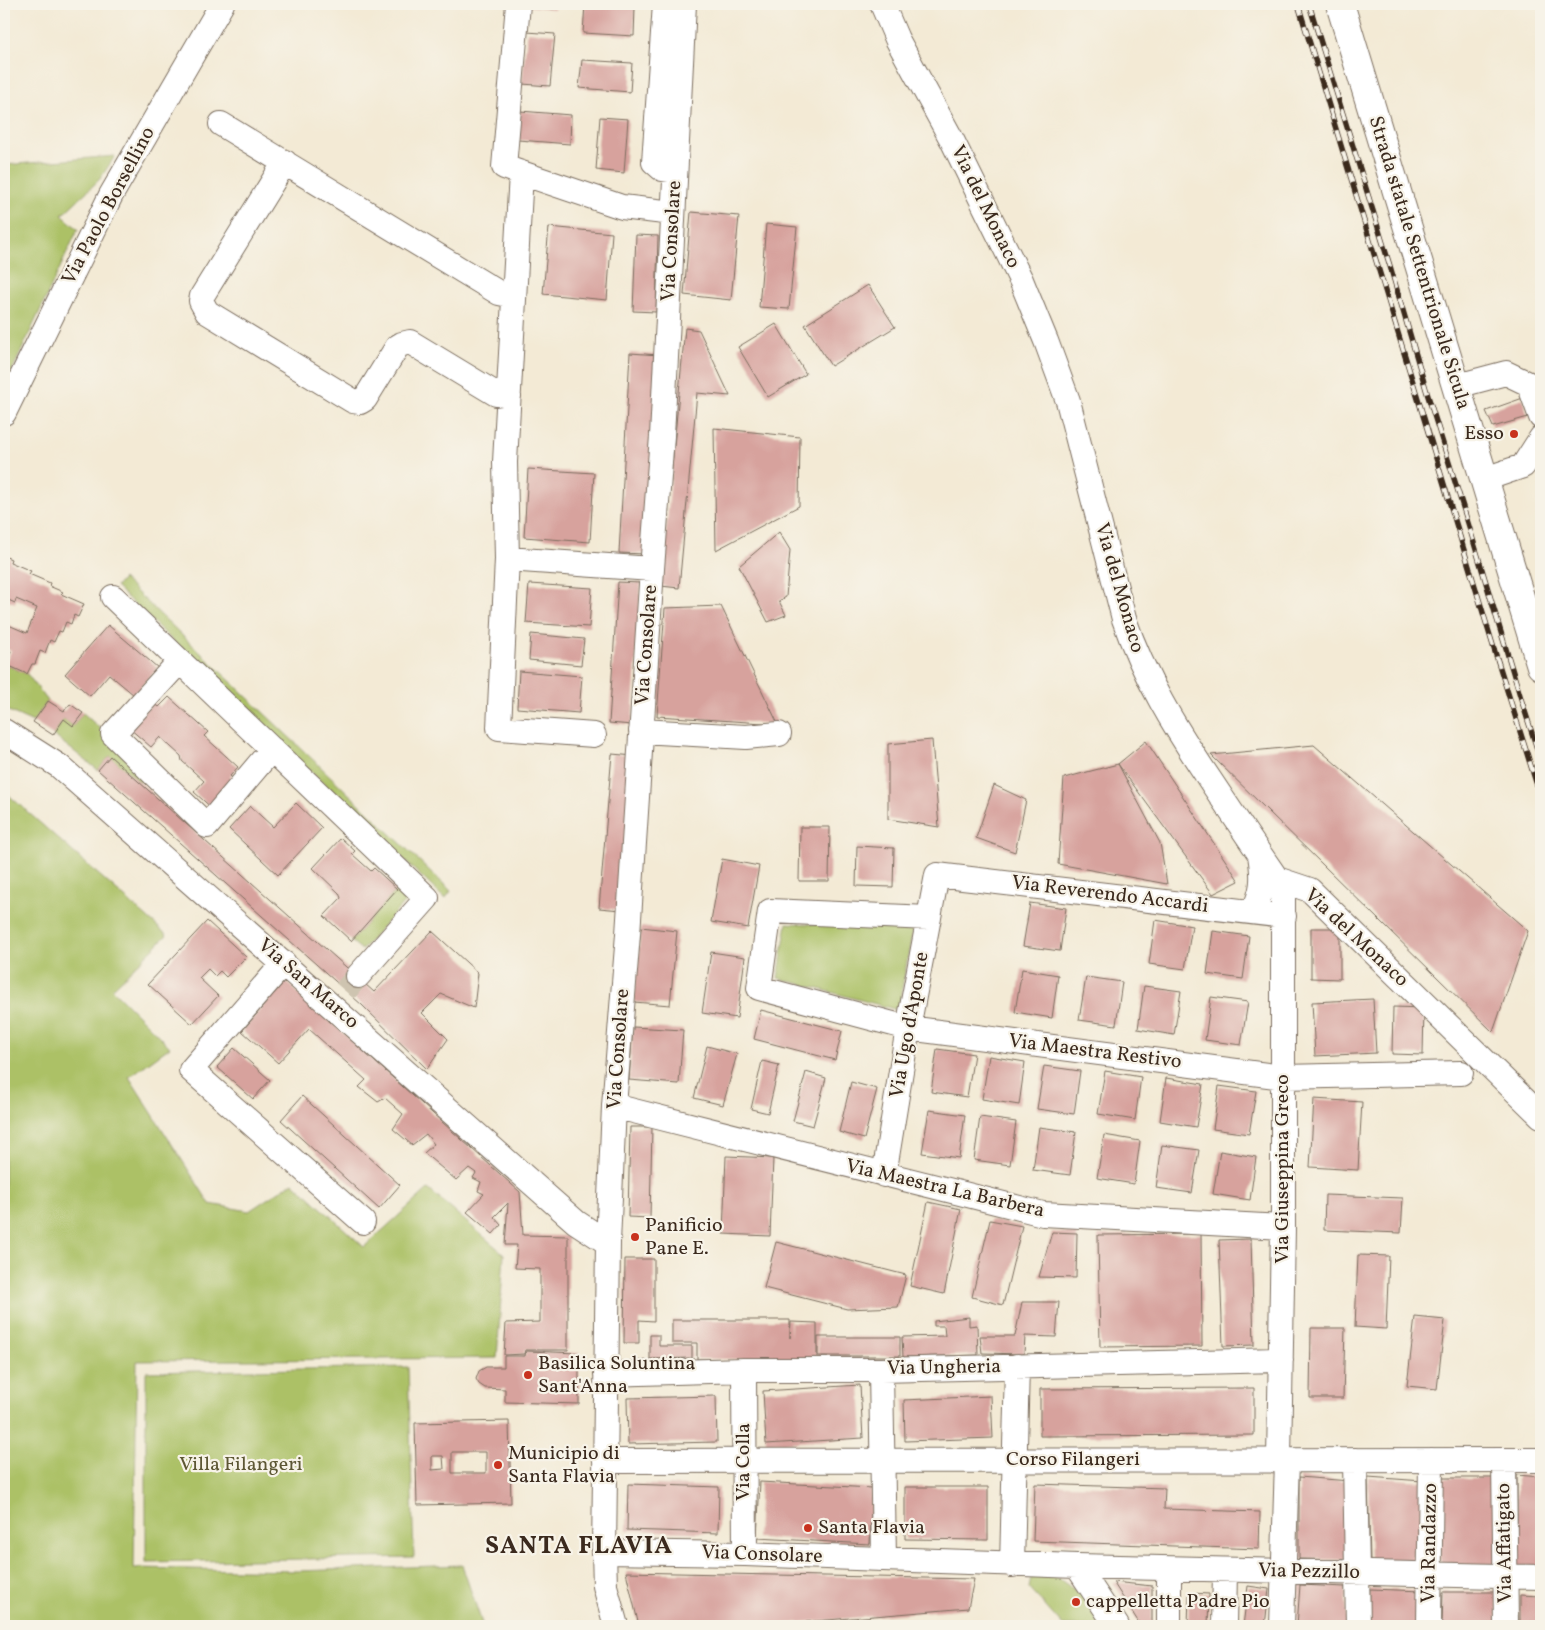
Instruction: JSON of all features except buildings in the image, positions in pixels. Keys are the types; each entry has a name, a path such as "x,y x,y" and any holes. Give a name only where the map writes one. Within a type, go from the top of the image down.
{"main road":[{"name":"Strada statale Settentrionale Sicula","path":"1340,4 1541,666"}],"street":[{"name":"Via Paolo Borsellino","path":"4,412 111,195 222,4"},
{"path":"518,4 504,167 622,207 673,214"},
{"path":"665,4 654,162 662,170 675,171"},
{"name":"Via Consolare","path":"684,4 662,436 628,934 614,1106 608,1243 604,1552 745,1554 1077,1566"},
{"name":"Via del Monaco","path":"882,4 897,39 952,140 1022,280 1068,401 1124,619 1133,646 1175,727 1277,879 1310,890 1541,1116"},
{"path":"221,124 499,293 514,296"},
{"path":"285,162 202,296 201,301 207,312 353,401 360,402 365,399 397,348 402,344 410,342 496,394 509,396"},
{"path":"521,173 505,462 507,559 499,728 594,734"},
{"path":"1457,386 1506,373 1529,384 1541,417"},
{"path":"1485,478 1523,466 1541,438"},
{"path":"507,559 652,569"},
{"path":"113,597 427,898 345,991"},
{"path":"180,660 113,734 207,826 272,749"},
{"name":"Via San Marco","path":"4,731 59,766 284,963 345,991 576,1222 608,1243"},
{"path":"641,731 746,738 779,734"},
{"path":"1253,912 1260,896 1263,877 1260,855"},
{"name":"Via Reverendo Accardi","path":"936,875 1284,916"},
{"name":"Via Ugo d'Aponte","path":"884,1175 936,875"},
{"name":"Via Giuseppina Greco","path":"1277,879 1283,894 1284,916 1281,1360 1284,1571 1282,1626"},
{"name":"Via Maestra Restivo","path":"929,918 770,911 758,988 908,1028 1283,1077 1461,1073"},
{"path":"284,963 191,1070 363,1222"},
{"name":"Via Maestra La Barbera","path":"614,1106 1043,1214 1283,1227"},
{"name":"Via Ungheria","path":"606,1374 744,1370 881,1370 1281,1360"},
{"path":"1012,1564 1017,1366"},
{"name":"Via Colla","path":"744,1370 745,1554"},
{"path":"881,1370 884,1461 884,1560"},
{"path":"1355,1460 1358,1626"},
{"name":"Via Randazzo","path":"1430,1626 1431,1460"},
{"name":"Via Affatigato","path":"1504,1460 1506,1626"},
{"name":"Corso Filangeri","path":"605,1461 1541,1460"},
{"path":"604,1552 605,1586 616,1626"},
{"path":"1077,1566 1117,1626"},
{"name":"Via Pezzillo","path":"1077,1566 1541,1577"},
{"path":"1169,1569 1169,1626"},
{"path":"1224,1626 1225,1570"}],"green space":[{"path":"115,156 100,179 62,215 78,229 4,388 4,165"},
{"path":"123,579 451,891 445,899 116,587"},
{"path":"4,664 27,674 48,701 33,722 4,709"},
{"path":"83,713 149,772 140,782 110,756 98,770 53,735 64,719 73,726"},
{"path":"4,791 167,935 112,989 170,1047 129,1077 210,1204 249,1211 293,1182 364,1247 428,1189 504,1254 497,1358 137,1361 134,1568 298,1571 462,1565 483,1626 4,1626"},
{"path":"401,885 411,895 362,950 351,941"},
{"path":"787,923 913,929 898,1010 778,978"},
{"name":"Villa Filangeri","path":"408,1367 414,1557 146,1562 146,1372"},
{"path":"1032,1574 1056,1577 1097,1605 1107,1626 1063,1626 1029,1588"}],"tunnel":[{"path":"345,991 358,976"}],"railway":[{"path":"1298,4 1541,798"},
{"path":"1309,4 1541,761"}],"place":[{"name":"Esso","path":"1514,434"},
{"name":"Panificio Pane E.","path":"635,1237"},
{"name":"Basilica Soluntina Sant'Anna","path":"528,1375"},
{"name":"Municipio di Santa Flavia","path":"498,1465"},
{"name":"Santa Flavia","path":"808,1528"},
{"name":"cappelletta Padre Pio","path":"1076,1602"}],"district":[{"name":"SANTA FLAVIA","path":"579,1546"}]}
